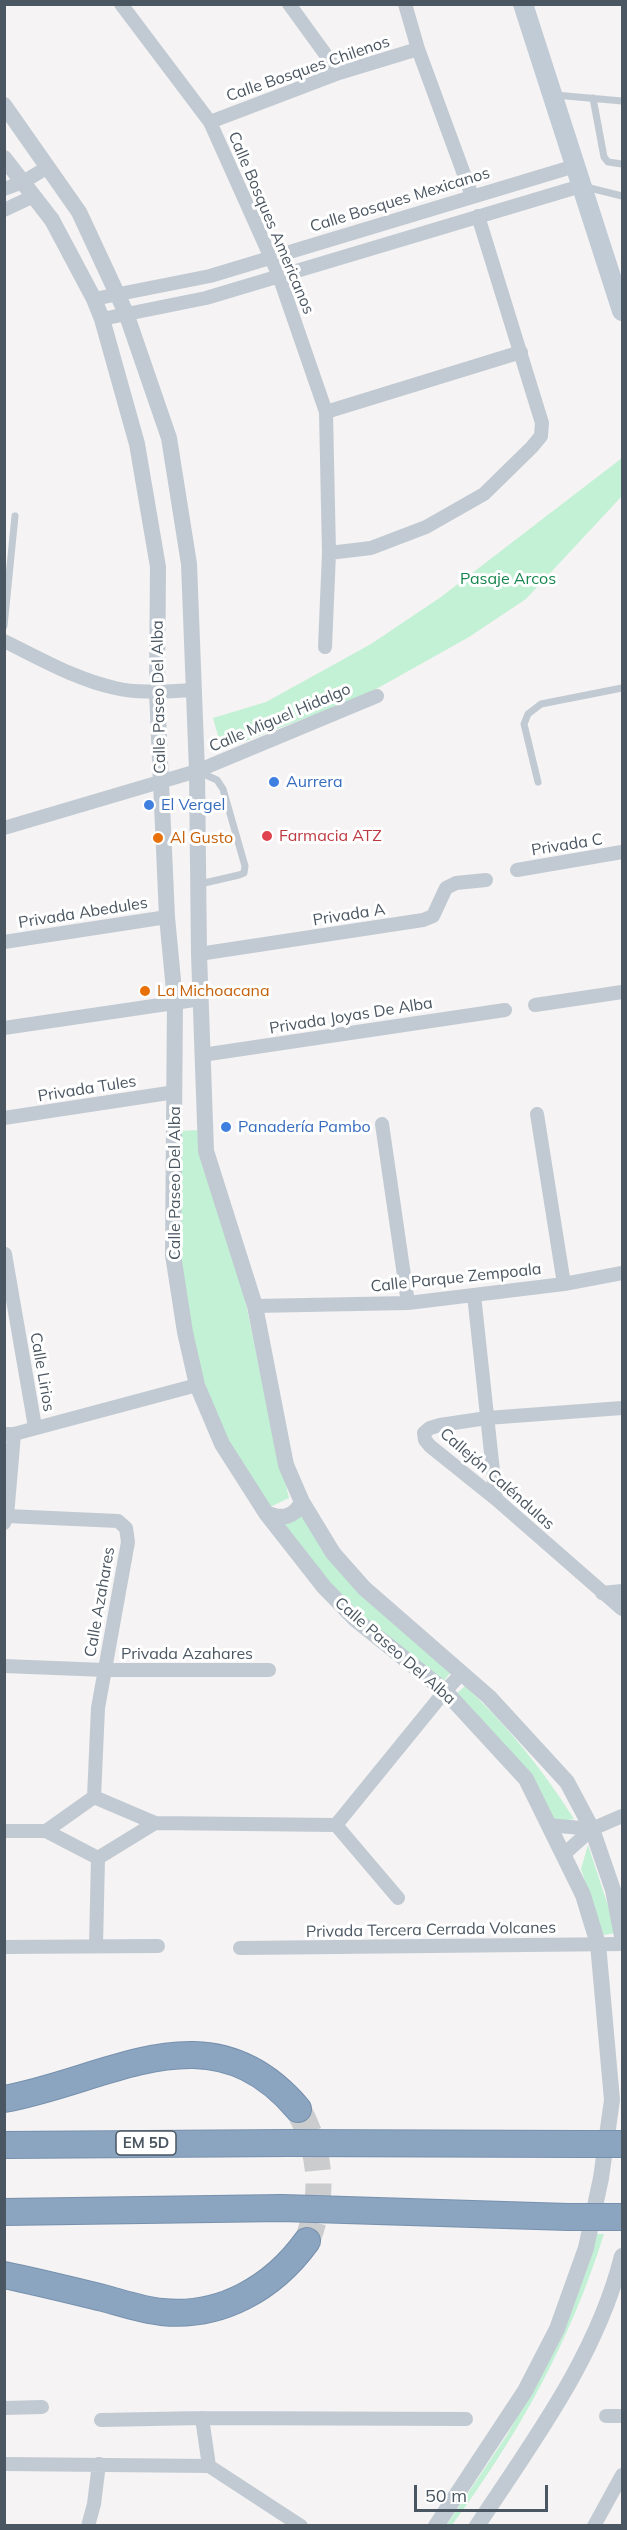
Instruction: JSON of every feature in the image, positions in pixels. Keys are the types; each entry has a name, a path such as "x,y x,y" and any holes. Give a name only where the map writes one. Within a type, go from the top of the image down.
{"highway":[{"path":"4,2099 128,2063 190,2054 208,2055 244,2065 274,2084 298,2109"},
{"name":"EM 5D","path":"4,2145 622,2144"},
{"path":"4,2212 282,2208 622,2217"},
{"path":"4,2275 159,2312 198,2311 235,2301 268,2283 296,2257 307,2241"}],"main road":[{"path":"523,4 622,311"}],"street":[{"name":"Calle Bosques Americanos","path":"121,4 210,122 279,276 326,412 328,553 325,648"},
{"path":"289,4 339,72"},
{"path":"405,4 418,49 472,196"},
{"name":"Calle Bosques Chilenos","path":"210,122 339,72 418,49"},
{"name":"Calle Paseo Del Alba","path":"4,105 79,212 119,294 169,438 189,564 197,771 199,954 206,1151 255,1306 286,1465 302,1502 346,1569 364,1588 489,1697 567,1782 592,1829 613,1890 622,1936"},
{"name":"Calle Paseo Del Alba","path":"4,158 52,220 94,299 102,319 137,444 158,567 157,692 167,917 175,1001 173,1255 185,1332 197,1385 222,1444 266,1513 324,1587 355,1619 445,1691 526,1779 582,1895 598,1944 612,2100 601,2178 586,2248 557,2329 525,2391 436,2526"},
{"path":"4,189 23,182 48,166"},
{"name":"Calle Bosques Mexicanos","path":"94,299 210,276 574,166"},
{"path":"102,319 206,298 581,186"},
{"path":"4,210 34,196"},
{"path":"328,553 371,548 426,527 484,494 541,436 542,423 478,216"},
{"path":"326,412 521,352"},
{"path":"4,641 64,672 116,689 157,692 194,690"},
{"name":"Calle Miguel Hidalgo","path":"4,828 197,771 377,696"},
{"name":"Privada C","path":"517,870 622,852"},
{"name":"Privada A","path":"199,954 423,920 433,916 446,888 456,883 486,880"},
{"name":"Privada Abedules","path":"4,942 167,917"},
{"path":"535,1005 622,992"},
{"path":"4,1028 175,1001 201,999"},
{"name":"Privada Joyas De Alba","path":"202,1055 505,1010"},
{"name":"Privada Tules","path":"4,1118 175,1092"},
{"path":"537,1114 564,1284"},
{"path":"382,1124 408,1303"},
{"name":"Calle Lirios","path":"5,1254 11,1323 35,1427"},
{"name":"Calle Parque Zempoala","path":"255,1306 408,1303 564,1284 622,1273"},
{"path":"474,1295 496,1499"},
{"path":"9,1434 197,1385"},
{"name":"Callejón Caléndulas","path":"622,1408 487,1418 430,1428 424,1433 425,1440 622,1609"},
{"name":"Calle Azahares","path":"9,1434 6,1520 118,1521 126,1528 128,1542 98,1708 94,1797"},
{"path":"266,1513 282,1518 289,1516 297,1511 302,1502"},
{"path":"602,1593 622,1591"},
{"name":"Calle Azahares","path":"4,1666 105,1670"},
{"name":"Privada Azahares","path":"105,1670 269,1670"},
{"path":"336,1825 462,1673"},
{"path":"46,1831 94,1797 155,1823 336,1825 398,1898"},
{"path":"563,1855 592,1829 622,1816"},
{"path":"98,1858 155,1823"},
{"path":"548,1825 592,1829"},
{"path":"4,1831 46,1831 98,1858"},
{"path":"96,1946 98,1858"},
{"name":"Privada Tercera Cerrada Volcanes","path":"240,1948 622,1944"},
{"path":"4,1947 158,1946"},
{"path":"477,2526 550,2416 595,2333 622,2256"},
{"path":"4,2408 42,2407"},
{"path":"606,2416 622,2416"},
{"path":"202,2418 209,2466"},
{"path":"101,2420 466,2419"},
{"path":"4,2464 209,2466 301,2526"},
{"path":"88,2526 94,2504 99,2464"},
{"path":"594,2526 622,2475"}],"lane":[{"path":"552,94 622,101"},
{"path":"593,98 604,157 608,162 622,164"},
{"path":"581,186 622,196"},
{"path":"4,626 15,516"},
{"path":"538,782 524,724 528,714 541,704 622,688"},
{"path":"197,771 217,780 223,789 245,866 244,873 239,876 198,884"}],"green space":[{"name":"Pasaje Arcos","path":"622,458 622,496 526,599 469,637 378,688 222,750 213,718 266,702 371,644 441,597"},
{"path":"199,1130 244,1294 289,1498 270,1507 224,1437 189,1338 175,1255 179,1131"},
{"path":"302,1514 451,1672 441,1684 335,1594 282,1525"},
{"path":"465,1686 524,1749 574,1819 556,1822 454,1696"},
{"path":"588,1845 617,1933 603,1935 581,1869"},
{"path":"597,2234 604,2234 559,2350 521,2421 499,2456 452,2525 446,2526 507,2435 564,2333"}],"tunnel":[{"path":"298,2109 312,2142 318,2174 317,2207 307,2241"}],"place":[{"name":"Aurrera","path":"274,782"},
{"name":"El Vergel","path":"149,805"},
{"name":"Farmacia ATZ","path":"267,836"},
{"name":"Al Gusto","path":"158,838"},
{"name":"La Michoacana","path":"145,991"},
{"name":"Panadería Pambo","path":"226,1127"}]}
